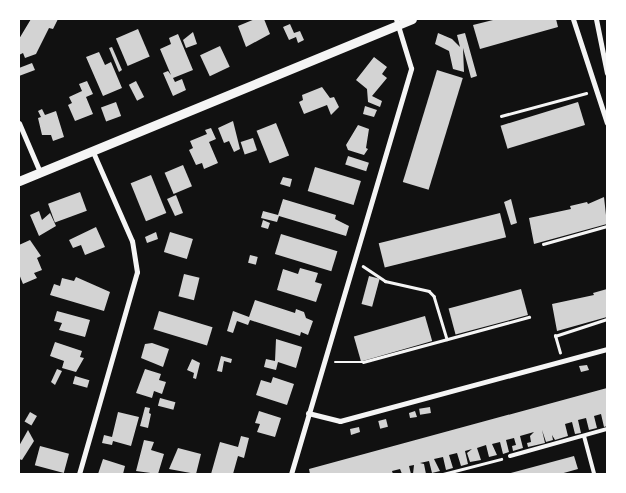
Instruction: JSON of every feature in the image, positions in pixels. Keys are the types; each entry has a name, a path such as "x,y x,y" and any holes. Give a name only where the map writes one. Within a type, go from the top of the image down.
{"street":[{"path":"19,180 397,21 412,19"},
{"path":"573,19 594,91 607,123"},
{"path":"596,19 607,73"},
{"path":"291,474 411,68 397,21"},
{"path":"19,123 40,172"},
{"path":"79,474 137,272 132,240 92,149"},
{"path":"308,412 340,421 607,349"}],"lane":[{"path":"510,456 607,429"},
{"path":"584,436 594,474"}],"path":[{"path":"501,116 594,91"},
{"path":"543,244 607,226"},
{"path":"353,261 378,273 386,280 429,291 434,296 447,339"},
{"path":"324,358 351,364 529,317"},
{"path":"562,362 555,336 607,319"},
{"path":"443,474 510,456"}],"building":[{"path":"31,19 58,19 53,29 49,28 36,54 25,58 23,53 19,55 19,39"},
{"path":"255,19 264,19 270,34 246,47 238,26"},
{"path":"497,19 556,19 558,27 480,49 473,25"},
{"path":"290,24 294,33 300,31 304,40 298,43 296,37 289,40 283,27"},
{"path":"138,29 150,57 128,66 116,38"},
{"path":"193,32 197,44 186,48 183,40"},
{"path":"438,33 452,39 460,47 457,35 465,33 477,76 471,78 463,48 464,72 453,69 449,51 435,44"},
{"path":"178,34 193,70 173,78 175,82 182,79 186,90 173,96 163,73 168,71 171,75 160,49 171,44 169,38"},
{"path":"220,46 230,67 210,76 200,55"},
{"path":"112,47 122,70 119,72 109,48"},
{"path":"99,52 105,65 111,62 122,88 103,96 86,57"},
{"path":"374,57 387,67 382,74 387,78 372,96 382,101 380,107 368,102 367,89 356,80"},
{"path":"32,63 35,70 19,76 19,68"},
{"path":"437,70 463,78 429,190 403,182"},
{"path":"87,81 93,94 86,97 93,114 75,121 68,105 72,103 69,97 82,91 79,84"},
{"path":"136,81 144,97 137,101 129,85"},
{"path":"322,87 330,98 334,97 339,107 331,115 327,105 304,114 299,102 303,100 302,95"},
{"path":"116,102 121,116 106,122 101,107"},
{"path":"578,102 585,125 508,149 501,126"},
{"path":"365,106 377,110 374,117 363,114"},
{"path":"42,109 45,115 56,111 64,137 53,141 51,135 42,135 38,118 41,117 38,111"},
{"path":"233,121 240,149 234,152 229,141 224,143 218,128"},
{"path":"276,123 289,155 270,163 257,131"},
{"path":"358,125 369,129 366,148 368,149 364,155 348,150 346,145"},
{"path":"211,128 216,139 209,142 218,163 204,169 202,163 196,165 189,150 193,148 190,141 207,134 205,130"},
{"path":"253,138 257,150 245,154 241,142"},
{"path":"348,156 369,163 366,171 345,165"},
{"path":"183,165 192,186 174,194 165,173"},
{"path":"315,167 361,181 354,205 308,191"},
{"path":"151,175 166,213 146,221 131,183"},
{"path":"283,177 292,179 290,187 280,184"},
{"path":"80,192 87,211 55,222 48,204"},
{"path":"176,195 183,213 175,216 167,199"},
{"path":"604,197 607,224 534,244 529,218 571,209 570,206 587,202 588,204"},
{"path":"283,199 336,215 335,219 349,226 346,236 279,216 277,222 261,218 263,211 278,215"},
{"path":"511,199 517,223 511,225 504,202"},
{"path":"39,211 42,220 50,213 56,226 39,236 30,215"},
{"path":"500,213 506,237 385,267 379,243"},
{"path":"263,220 270,223 268,229 261,227"},
{"path":"96,227 105,247 85,255 81,245 73,248 69,240"},
{"path":"156,232 158,239 147,243 145,237"},
{"path":"170,232 193,239 187,259 164,252"},
{"path":"281,234 337,251 331,271 275,254"},
{"path":"30,240 41,256 37,258 42,270 34,273 37,278 23,284 19,274 19,245"},
{"path":"250,255 258,257 256,265 248,263"},
{"path":"300,268 318,273 315,282 322,284 316,302 277,290 283,269 298,274"},
{"path":"184,274 200,278 194,300 178,296"},
{"path":"369,276 380,279 372,307 361,304"},
{"path":"76,277 110,292 104,311 50,295 54,284 60,286 62,278 74,281"},
{"path":"521,289 528,315 456,334 449,308"},
{"path":"607,289 607,317 557,331 552,304 594,295 593,293"},
{"path":"255,300 295,313 296,309 304,312 306,318 313,321 308,335 301,332 300,336 250,320 248,325 237,321 233,333 227,331 233,311 249,317"},
{"path":"57,311 90,320 85,337 59,330 62,323 54,321"},
{"path":"159,311 213,327 207,346 153,329"},
{"path":"425,316 432,341 361,361 354,336"},
{"path":"276,339 302,347 296,368 278,362 276,370 264,367 266,359 275,361"},
{"path":"55,342 82,351 80,357 84,358 76,372 62,368 64,361 50,356"},
{"path":"152,343 169,349 163,367 141,358 145,344"},
{"path":"221,356 232,359 231,363 224,361 222,372 217,371"},
{"path":"192,359 200,363 196,379 193,378 194,373 187,370"},
{"path":"587,365 589,370 581,372 579,366"},
{"path":"57,369 62,371 55,385 51,382"},
{"path":"145,369 161,374 159,380 166,382 162,394 154,391 152,398 136,393"},
{"path":"75,376 89,380 87,388 73,384"},
{"path":"273,377 294,384 287,405 256,395 261,380 271,383"},
{"path":"607,388 607,426 604,427 601,414 594,416 597,428 589,430 586,418 578,420 581,433 575,434 572,422 565,424 568,436 555,440 552,435 553,440 546,442 542,430 545,443 528,447 527,443 531,442 530,436 534,432 520,436 523,448 513,451 512,446 516,445 514,438 506,440 509,452 503,454 500,442 492,444 497,455 489,457 486,445 477,448 481,460 470,462 467,453 472,449 465,451 468,464 461,466 457,453 449,455 453,468 446,470 443,457 434,459 440,471 432,473 429,461 420,463 424,464 426,474 413,474 414,465 409,466 411,474 402,474 400,469 392,471 393,474 310,474 309,469"},
{"path":"160,398 175,402 173,410 158,406"},
{"path":"145,407 150,408 149,413 151,414 148,428 140,426"},
{"path":"430,407 431,413 420,415 419,409"},
{"path":"259,411 281,418 275,437 257,432 260,424 255,423"},
{"path":"415,411 417,417 410,418 409,413"},
{"path":"30,412 37,416 31,426 24,422"},
{"path":"118,412 139,417 131,446 113,441 112,445 102,443 104,435 112,437"},
{"path":"386,419 388,427 380,429 378,421"},
{"path":"359,427 360,432 351,435 350,429"},
{"path":"28,430 34,441 22,460 19,459 19,446"},
{"path":"241,436 249,438 244,458 238,456 233,474 211,474 220,442 238,447"},
{"path":"144,440 154,442 151,450 164,454 158,474 136,471"},
{"path":"40,446 69,454 64,473 35,465"},
{"path":"178,448 201,454 196,474 169,469"},
{"path":"574,456 578,469 560,474 507,474"},
{"path":"103,459 125,466 123,474 98,474"}]}
